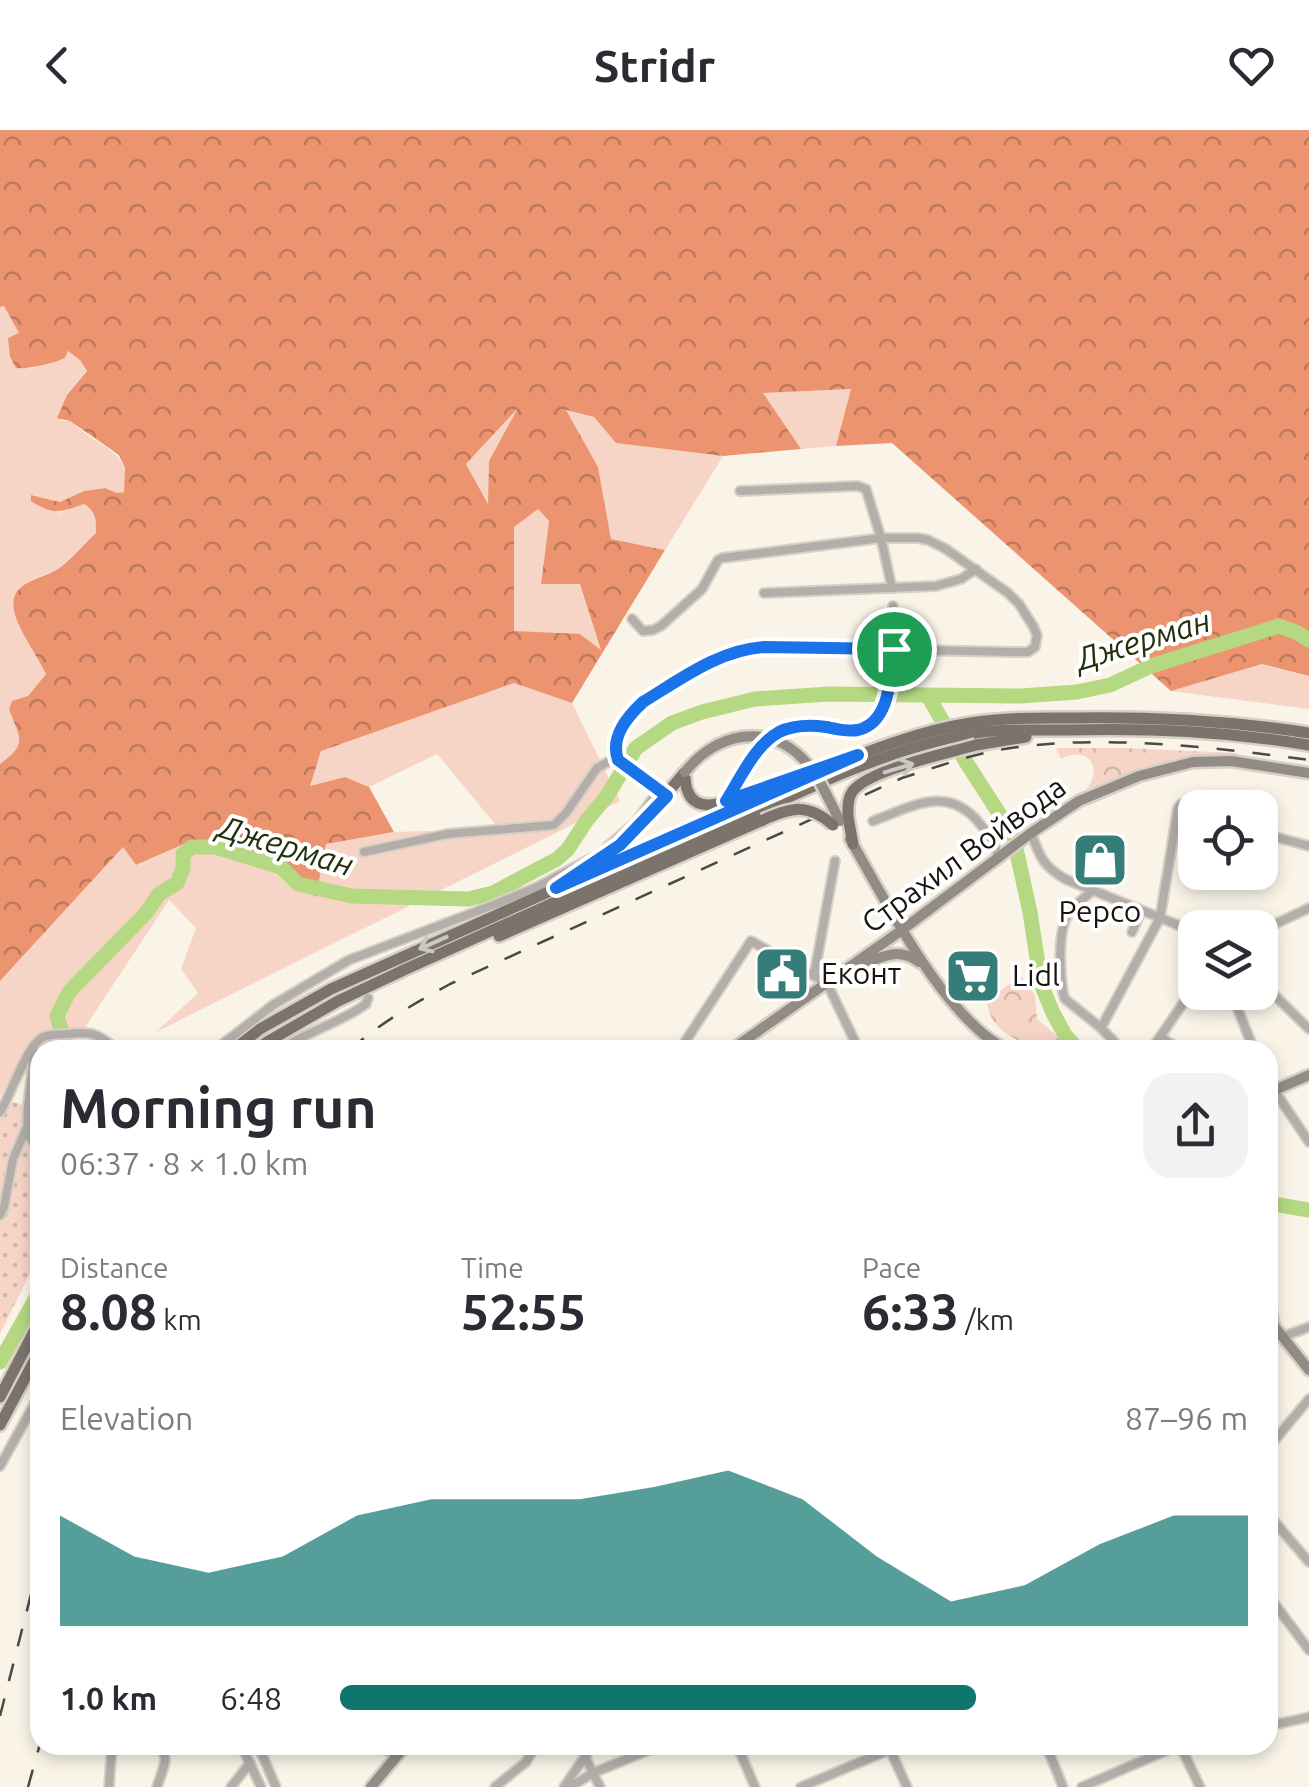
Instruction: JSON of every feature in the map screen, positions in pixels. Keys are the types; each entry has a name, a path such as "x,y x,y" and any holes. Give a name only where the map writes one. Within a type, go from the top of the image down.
{"main road":[{"path":"726,801 758,752 774,736 804,726 857,730 874,722 885,703 894,649"},
{"path":"840,821 851,793 866,779 1009,719 1170,718 1309,733"},
{"path":"658,791 689,797 703,806 858,755 944,734 1210,731 1309,744"},
{"path":"270,1040 338,1000 851,770 944,734"},
{"path":"245,1040 331,988 858,755"},
{"path":"685,772 689,797"},
{"path":"556,888 620,845 658,791 685,772"},
{"path":"396,974 522,927 786,810 796,808 840,821 853,844"},
{"path":"0,1397 30,1339"},
{"path":"0,1425 30,1369"}],"street":[{"path":"740,491 862,486 868,492 892,588"},
{"path":"227,1040 273,1004 349,960 538,887 596,856 636,822 658,791 618,758 615,746 620,732 643,702 699,668 732,652 764,647 1028,652 1038,641 1034,626 1019,604 946,549 918,538 881,538 722,558 695,596 661,626 644,631 632,619"},
{"path":"764,594 936,586 976,569"},
{"path":"892,606 894,649"},
{"path":"685,772 707,750 728,739 754,736 776,740 808,763 840,821"},
{"path":"364,852 447,834 554,825 597,768 618,758"},
{"name":"Страхил Войвода","path":"745,1040 1079,801 1178,765 1231,761 1309,773"},
{"path":"874,820 924,802 951,801 973,815 1001,856"},
{"path":"1101,1028 1160,918 1178,808"},
{"path":"1026,837 1047,868 1092,891 1178,925"},
{"path":"1278,838 1309,846"},
{"path":"853,844 926,966 970,1023 990,1040"},
{"path":"814,976 836,861"},
{"path":"1092,891 1069,913 1064,925 1062,987 1066,998 1112,1040"},
{"path":"1278,923 1309,908"},
{"path":"1132,932 1141,911"},
{"path":"686,1040 751,941 827,983 854,1040"},
{"path":"842,973 898,952 926,966"},
{"path":"349,960 354,970"},
{"path":"298,1040 354,1013 368,998"},
{"path":"1278,998 1309,1029"},
{"path":"1158,1040 1179,1010"},
{"path":"1239,1010 1250,1040"},
{"path":"38,1040 85,1032 106,1040"},
{"path":"1160,1037 1165,1040"},
{"path":"0,1112 30,1052"},
{"path":"1278,1088 1309,1075"},
{"path":"1278,1100 1309,1142"},
{"path":"30,1106 30,1137"},
{"path":"0,1215 13,1159 28,1124"},
{"path":"1282,1338 1309,1327"},
{"path":"1278,1332 1309,1370"},
{"path":"1278,1436 1309,1399"},
{"path":"0,1466 30,1412"},
{"path":"1278,1526 1309,1562"},
{"path":"1278,1608 1309,1650"},
{"path":"1278,1724 1309,1717"},
{"path":"108,1787 111,1755"},
{"path":"161,1785 165,1755"},
{"path":"246,1755 262,1787 272,1776"},
{"path":"263,1755 276,1787"},
{"path":"371,1787 398,1755"},
{"path":"496,1787 530,1755"},
{"path":"567,1787 637,1755"},
{"path":"742,1755 756,1787"},
{"path":"801,1787 873,1755"},
{"path":"892,1755 907,1787"},
{"path":"1050,1755 1063,1787"},
{"path":"1082,1787 1157,1755"},
{"path":"1185,1755 1200,1787"},
{"path":"585,1757 600,1787"},
{"path":"567,1787 585,1757"},
{"path":"231,1787 250,1763"}],"green space":[{"path":"0,130 1309,130 1309,676 1262,664 1171,691 892,443 836,446 851,389 763,393 801,449 723,456 616,443 594,417 566,410 598,467 611,539 665,550 572,703 514,683 321,751 310,786 345,777 369,787 394,832 326,844 316,897 252,852 193,840 136,865 123,847 0,981 0,764 18,745 9,709 12,701 28,696 46,674 22,632 13,605 20,589 62,566 96,533 94,516 84,504 62,511 45,509 31,501 31,495 60,502 84,491 105,488 124,492 125,468 119,455 70,421 57,418 67,395 87,371 80,360 68,351 65,358 54,362 16,368 8,338 19,333 4,306 0,307","holes":["518,408 489,461 488,504 466,464","538,509 549,521 541,584 580,584 601,650 580,634 514,631 514,527"]},
{"path":"4,306 17,328 29,369 65,358 68,351 80,360 87,370 67,395 62,421 70,421 115,455 126,476 124,492 105,488 84,491 61,502 32,495 59,513 84,504 94,516 96,533 59,568 17,591 46,674 11,716 19,743 0,764 0,307"},
{"path":"851,389 836,446 801,449 762,393"},
{"path":"521,404 489,506 466,464"},
{"path":"565,410 594,417 617,443 723,456 665,550 611,539 598,467"},
{"path":"538,508 549,521 541,583 580,584 603,651 514,631 514,527"},
{"path":"1262,664 1309,676 1309,709 1171,691"},
{"path":"514,683 572,703 620,801 156,1032 198,993 181,969 196,928 169,900 84,1029 57,1040 30,1040 30,1051 0,1097 0,981 123,847 137,865 192,840 252,852 316,896 326,844 394,832 499,829 437,754 369,787 345,777 309,787 321,751"},
{"path":"1056,748 1237,753 1237,757 1180,761 1086,789 1094,773 1090,760 1078,755 1061,759"},
{"path":"1021,976 1035,995 1037,1019 1059,1040 1015,1039 995,1023 987,1000"},
{"path":"0,1098 30,1107 30,1273 0,1334"}],"waterway":[{"name":"Джерман","path":"64,1040 57,1016 69,992 146,913 159,894 177,883 183,869 183,854 192,847 215,847 281,867 298,884 352,896 468,899 493,893 557,859 607,796 636,748 672,723 702,712 755,699 829,694 1020,696 1077,692 1110,685 1151,666 1279,626 1309,640"},
{"path":"928,696 1013,835 1041,984 1069,1040"},
{"path":"1278,1205 1309,1210"},
{"name":"Джерман","path":"0,1362 30,1309"}],"railway":[{"path":"363,1040 450,984 902,778 950,762 1036,745 1114,742 1309,760"},
{"path":"0,1716 30,1598"},
{"path":"28,1787 37,1755"}],"place":[{"name":"Pepco","path":"1100,860"},
{"name":"Еконт","path":"782,974"},
{"name":"Lidl","path":"973,976"}],"route":[{"path":"748,648 894,649 885,703 874,722 857,730 804,726 779,732 758,752 726,801 858,755 556,888 620,845 667,796 618,760 615,752 624,724 643,702 699,668 748,648"}]}
